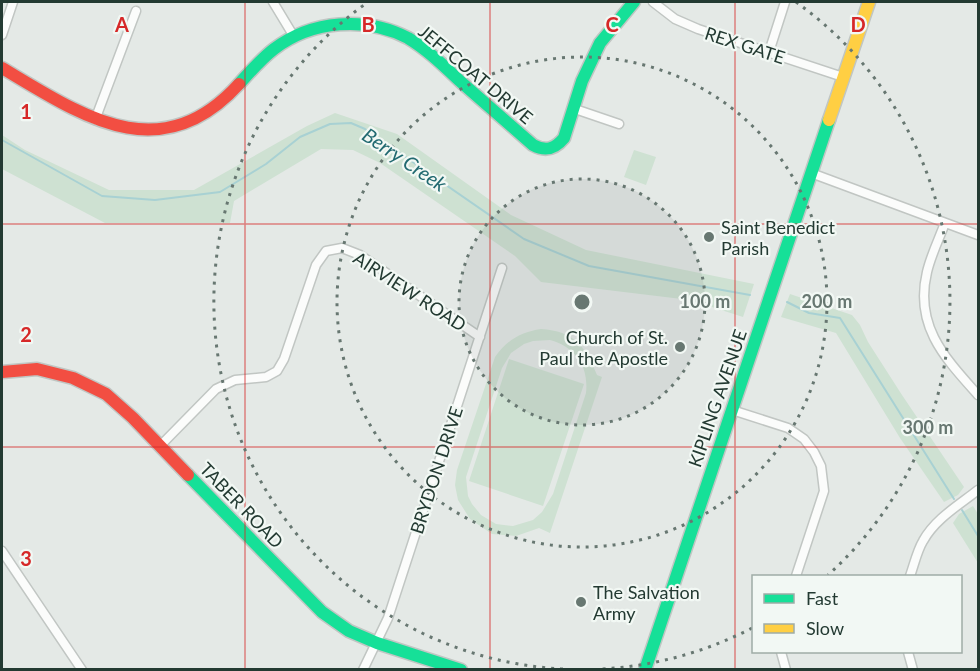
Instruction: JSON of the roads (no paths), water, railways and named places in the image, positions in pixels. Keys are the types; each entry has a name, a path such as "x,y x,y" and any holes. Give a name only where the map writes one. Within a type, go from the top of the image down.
{"street":[{"path":"2,35 13,2"},
{"path":"273,2 293,35"},
{"name":"JEFFCOAT DRIVE","path":"2,68 95,120 114,126 150,130 194,119 209,111 226,98 260,61 293,35 326,25 348,23 379,27 401,35 430,53 533,145 540,149 552,149 561,142 575,109 582,81 600,44 634,2"},
{"name":"REX GATE","path":"653,2 675,19 698,29 843,77"},
{"path":"769,52 785,2"},
{"name":"KIPLING AVENUE","path":"645,669 869,2"},
{"path":"95,120 136,11"},
{"path":"575,109 619,124"},
{"path":"811,173 978,235"},
{"path":"945,223 927,270 924,284 925,313 937,346 978,395"},
{"name":"AIRVIEW ROAD","path":"160,446 216,389 235,380 266,377 277,370 284,359 316,265 326,251 342,248 360,255 480,337"},
{"name":"BRYDON DRIVE","path":"363,669 388,618 502,268"},
{"name":"TABER ROAD","path":"2,372 37,369 73,378 106,394 160,446 321,612 349,631 377,643 461,669"},
{"path":"732,410 788,428 804,439 814,452 820,466 824,491 796,575"},
{"path":"910,575 922,542 931,529 978,490"},
{"path":"2,551 82,669"},
{"path":"782,653 786,669"},
{"path":"909,653 914,669"}],"waterway":[{"name":"Berry Creek","path":"2,140 102,196 155,200 220,192 266,164 300,137 330,124 351,123 365,129 524,239 589,266 750,295"},
{"name":"Berry Creek","path":"787,302 809,313 840,318 954,499"},
{"name":"Berry Creek","path":"962,510 978,536"}],"place":[{"name":"Saint Benedict Parish","path":"709,237"},
{"name":"Church of St. Paul the Apostle","path":"680,347"},
{"name":"The Salvation Army","path":"581,602"}]}
